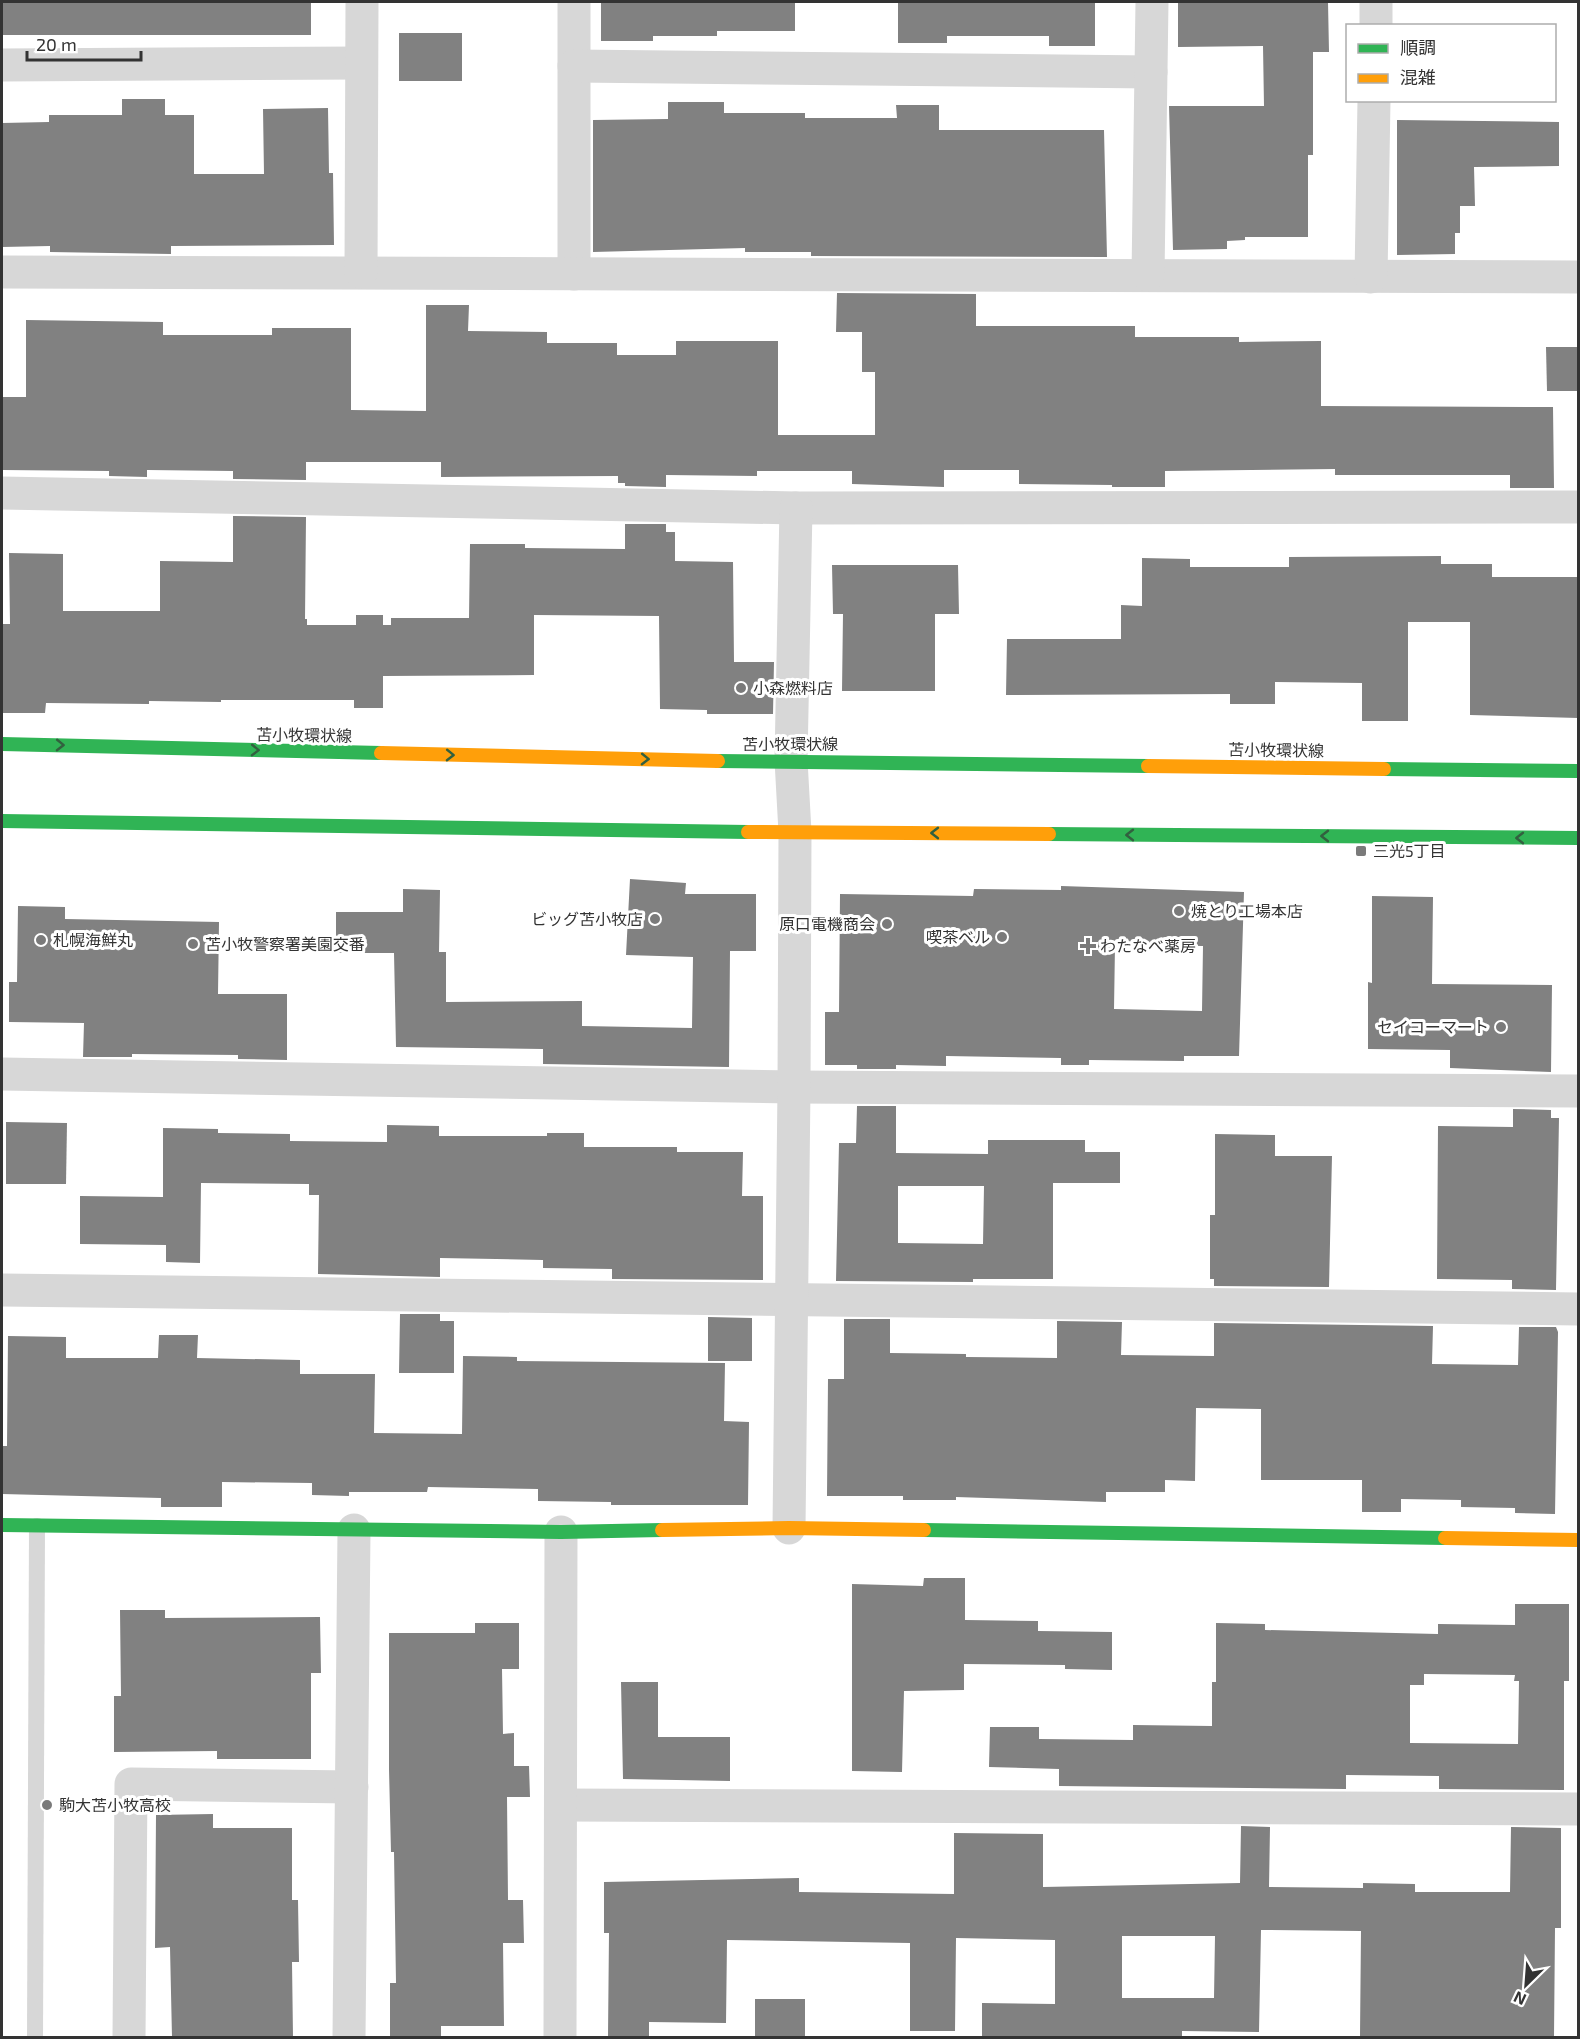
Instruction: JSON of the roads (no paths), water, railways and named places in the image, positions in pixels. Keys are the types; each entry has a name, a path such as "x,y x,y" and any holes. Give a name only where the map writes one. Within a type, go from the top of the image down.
{"main road":[{"name":"苫小牧環状線","path":"2,744 713,761 791,760 1578,771"},
{"path":"2,821 795,832 1578,838"},
{"path":"2,1525 561,1532 789,1528 1578,1540"}],"street":[{"path":"361,272 362,2"},
{"path":"574,2 574,274"},
{"path":"1148,275 1152,2"},
{"path":"1376,2 1376,24"},
{"path":"2,65 361,63"},
{"path":"574,66 1151,72"},
{"path":"1371,276 1374,102"},
{"path":"2,272 1578,277"},
{"path":"2,493 796,508 1578,507"},
{"path":"789,1528 795,832 791,760 796,508"},
{"path":"2,1074 794,1087 1578,1091"},
{"path":"2,1290 1578,1309"},
{"path":"349,2037 354,1530"},
{"path":"560,2037 561,1532"},
{"path":"129,2037 131,1784 352,1787"},
{"path":"561,1805 1578,1809"}],"lane":[{"path":"35,2037 37,1526"}],"place":[{"name":"小森燃料店","path":"741,688"},
{"name":"三光5丁目","path":"1361,851"},
{"name":"焼とり工場本店","path":"1179,911"},
{"name":"ビッグ苫小牧店","path":"655,919"},
{"name":"原口電機商会","path":"887,924"},
{"name":"喫茶ベル","path":"1002,937"},
{"name":"札幌海鮮丸","path":"41,940"},
{"name":"苫小牧警察署美園交番","path":"193,944"},
{"name":"わたなべ薬房","path":"1088,946"},
{"name":"セイコーマート","path":"1501,1027"},
{"name":"駒大苫小牧高校","path":"47,1805"}]}
